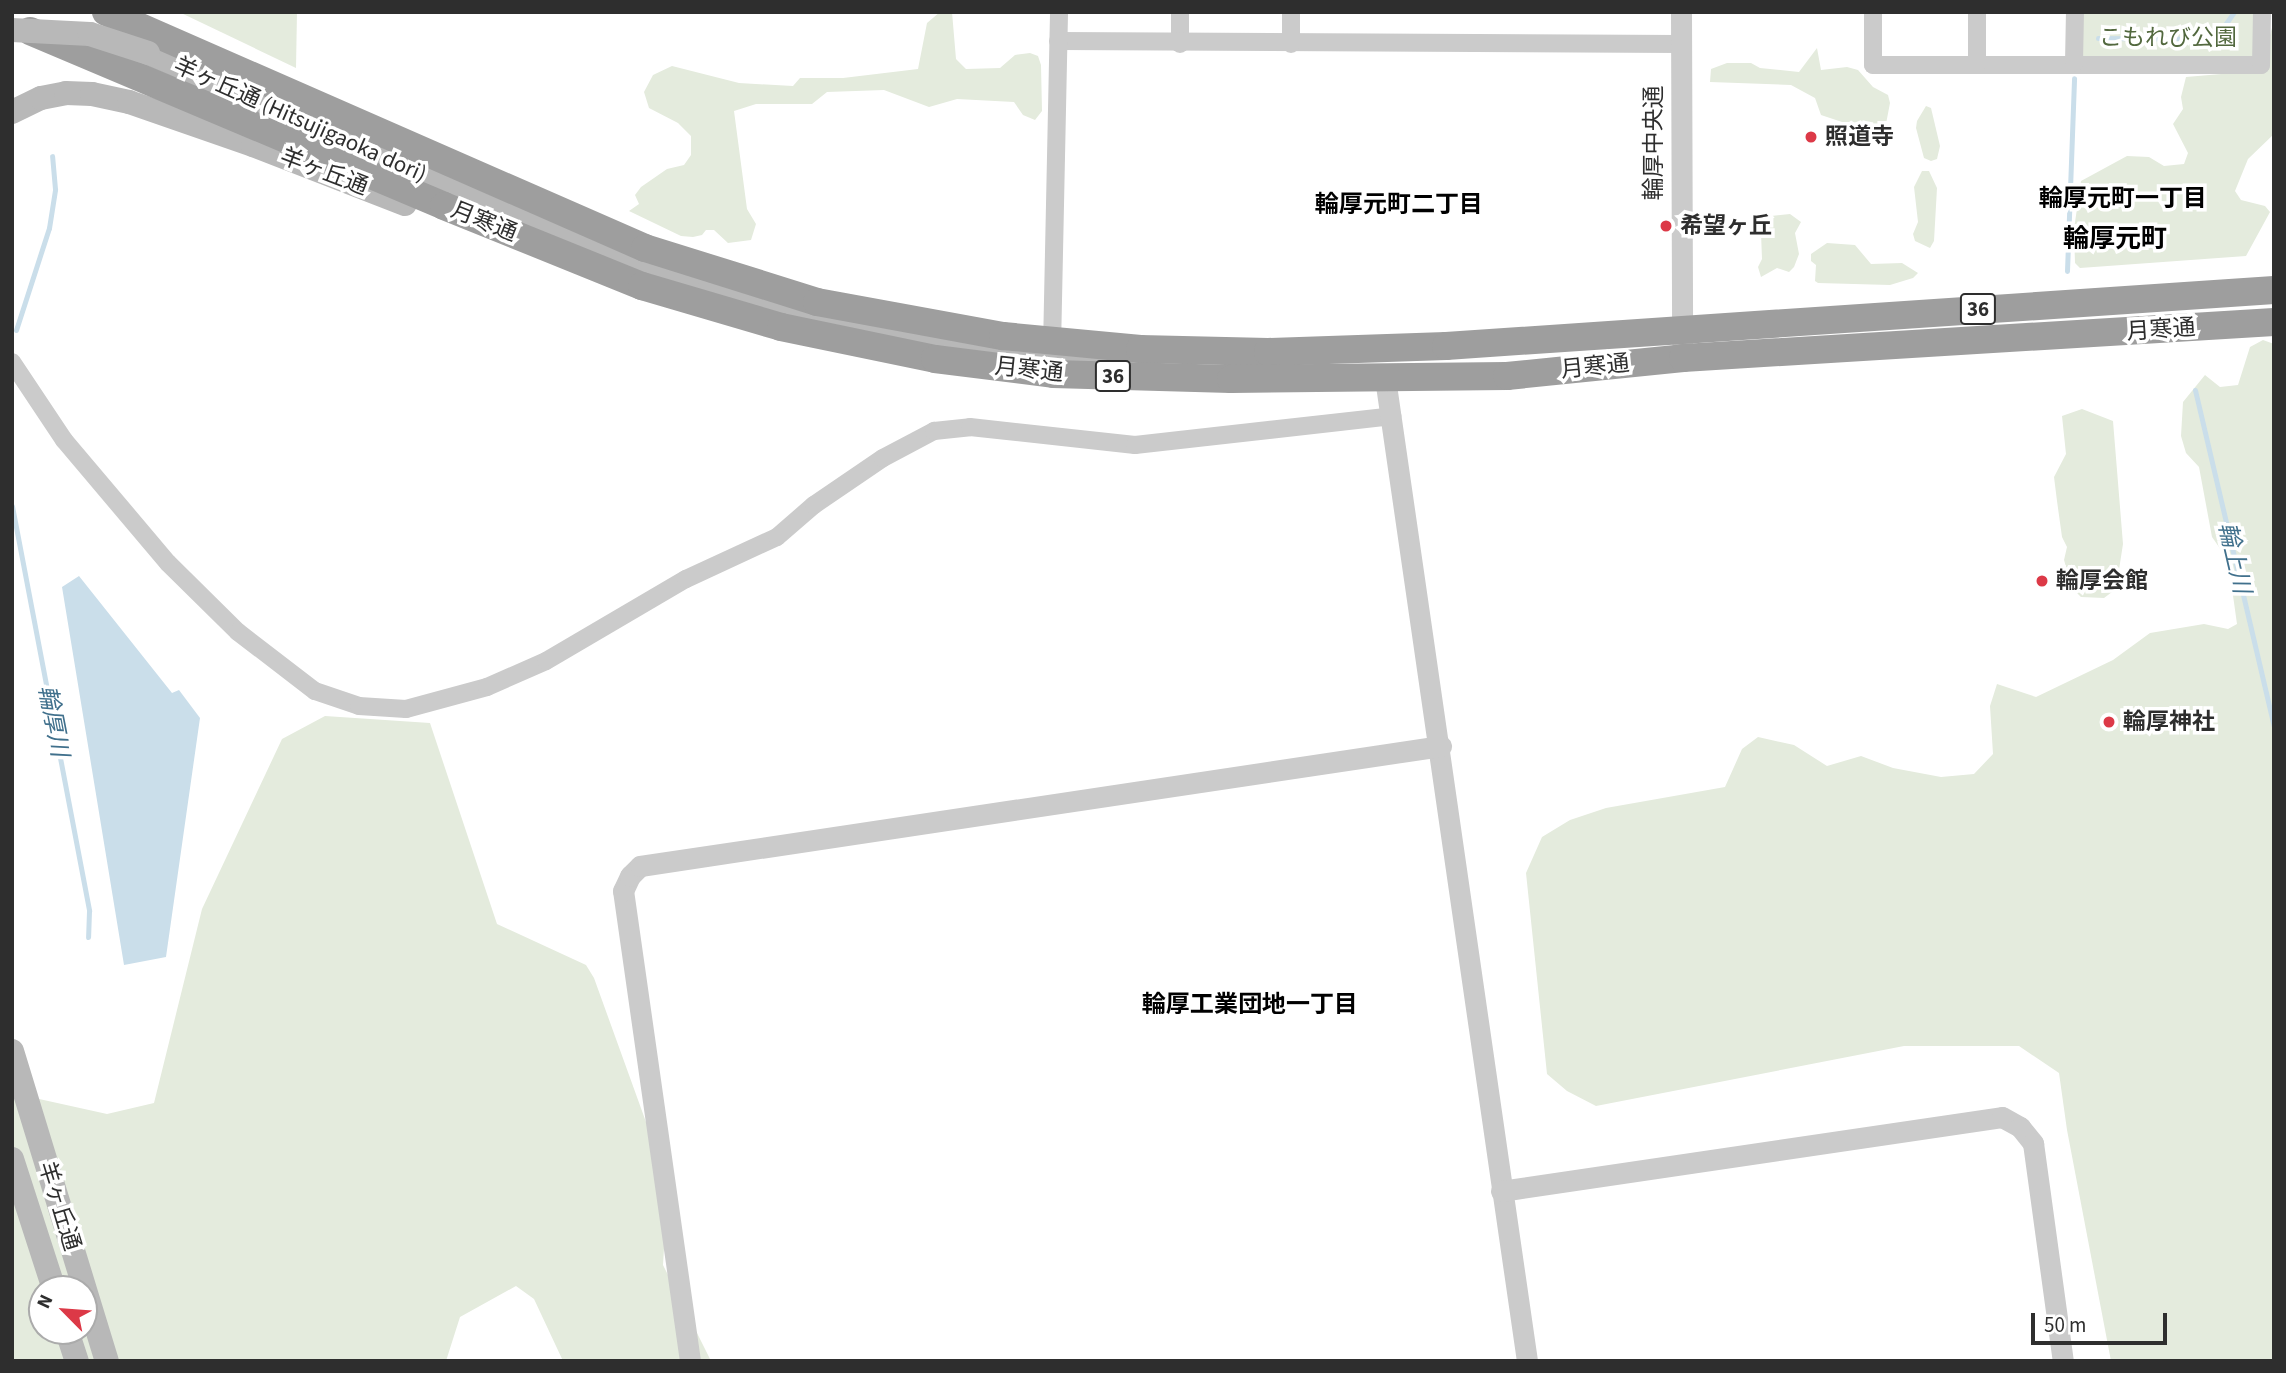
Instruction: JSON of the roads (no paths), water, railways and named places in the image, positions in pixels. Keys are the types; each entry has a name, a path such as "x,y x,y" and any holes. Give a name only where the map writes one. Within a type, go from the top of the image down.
{"highway":[{"name":"月寒通","path":"106,12 645,248 817,302 1003,336 1052,357 1231,380 1507,376 1682,345 2274,290"},
{"name":"月寒通","path":"12,24 634,282 781,327 935,359 1052,357 1140,349 1268,352 1446,346 1682,345 2274,322"}],"main road":[{"name":"羊ヶ丘通 (Hitsujigaoka dori)","path":"12,30 90,34 148,53 482,199 595,245 710,286 817,316 939,340 1052,357"},
{"name":"羊ヶ丘通","path":"12,112 41,98 66,93 92,94 129,102 253,145 521,249 634,282"},
{"name":"羊ヶ丘通","path":"12,1051 107,1361"},
{"name":"羊ヶ丘通","path":"12,1159 49,1275"}],"street":[{"path":"1052,357 1059,12"},
{"path":"1180,12 1180,44"},
{"path":"1291,12 1291,44"},
{"name":"輪厚中央通","path":"1681,12 1682,345"},
{"path":"1873,12 1873,65 2074,62 2261,65 2262,12"},
{"path":"1977,12 1977,64"},
{"path":"2074,62 2075,12"},
{"path":"1058,41 1180,44 1680,44"},
{"path":"12,362 64,440 168,563 238,632 315,691 359,706 406,709 487,687 546,661 686,579 777,537 814,505 883,458 934,430 970,427 1135,445 1392,416"},
{"path":"1385,378 1441,746 1501,1191 1527,1361"},
{"path":"690,1361 623,891 630,876 640,866 1441,746"},
{"path":"1501,1191 2001,1117 2020,1127 2033,1143 2063,1361"}],"water":[{"path":"79,576 172,693 179,690 200,718 166,957 124,965 62,587"}],"waterway":[{"name":"輪上川","path":"2098,38 2215,39 2234,12"},
{"name":"輪上川","path":"2067,271 2074,78"},
{"name":"輪厚川","path":"16,330 49,228 55,189 52,156"},
{"name":"輪上川","path":"2195,390 2274,727"},
{"name":"輪厚川","path":"12,506 89,911 88,937"}],"place":[{"name":"照道寺","path":"1811,137"},
{"name":"希望ヶ丘","path":"1666,226"},
{"name":"輪厚会館","path":"2042,581"},
{"name":"輪厚神社","path":"2109,722"}],"district":[{"name":"輪厚元町一丁目","path":"2123,199"},
{"name":"輪厚元町二丁目","path":"1399,205"},
{"name":"輪厚元町","path":"2115,239"},
{"name":"輪厚工業団地一丁目","path":"1250,1005"}],"park label":[{"name":"こもれび公園","path":"2168,38"}]}
